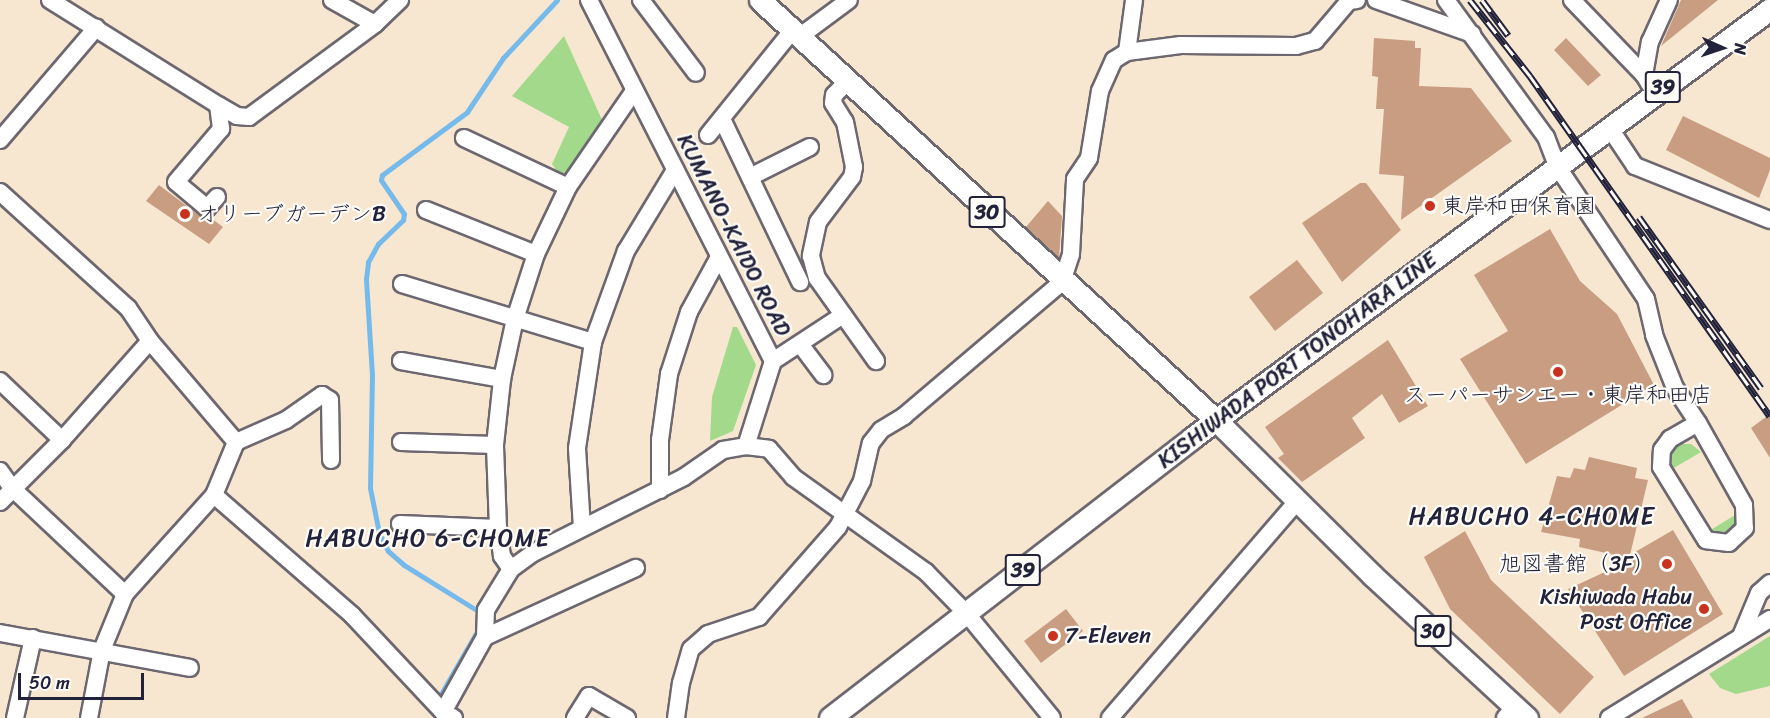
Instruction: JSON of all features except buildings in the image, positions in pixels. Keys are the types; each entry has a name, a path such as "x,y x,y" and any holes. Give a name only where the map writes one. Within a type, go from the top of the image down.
{"main road":[{"name":"30","path":"760,0 1062,282 1216,420 1515,714"},
{"name":"KISHIWADA PORT TONOHARA LINE","path":"830,718 1216,420 1770,9"}],"street":[{"path":"50,0 218,105 237,116 249,117 375,24 400,0"},
{"path":"332,0 375,24"},
{"name":"KUMANO-KAIDO ROAD","path":"589,0 773,362 746,446"},
{"path":"640,0 696,73"},
{"path":"708,135 796,34 849,0"},
{"path":"1127,52 1134,0"},
{"path":"676,718 681,683 691,649 708,634 759,617 838,527 862,481 871,443 880,430 904,416 1062,282 1071,254 1075,179 1089,158 1100,91 1114,60 1127,52 1181,45 1296,46 1315,42 1349,2 1357,0"},
{"path":"1376,0 1472,34"},
{"path":"1446,0 1546,137 1557,166 1646,299 1654,335 1675,388 1698,423 1744,505 1745,528 1729,543 1706,540 1660,467 1662,450 1670,439 1698,423"},
{"path":"1572,0 1644,75 1655,93"},
{"path":"1644,75 1650,42 1669,0"},
{"path":"0,140 96,28"},
{"path":"847,82 834,95 833,103 844,122 854,167 852,177 818,222 812,256 817,278 876,361"},
{"path":"511,569 502,556 498,528 495,445 502,379 515,319 536,254 568,187 634,91"},
{"path":"217,197 207,208 176,182 221,129 218,105"},
{"path":"722,119 800,282"},
{"path":"1609,127 1635,166 1770,220"},
{"path":"464,138 568,187"},
{"path":"750,177 810,147"},
{"path":"582,528 578,438 593,342 626,251 675,170"},
{"path":"0,192 128,308 150,341 236,442"},
{"path":"426,210 536,254"},
{"path":"660,490 660,440 669,374 689,312 720,257"},
{"path":"402,284 593,342"},
{"path":"773,362 843,315"},
{"path":"0,501 62,440 150,341"},
{"path":"800,344 823,375"},
{"path":"401,362 502,379"},
{"path":"0,381 62,440"},
{"path":"89,718 102,650 125,594 214,495 236,442 286,420 322,395 330,400 332,460"},
{"path":"401,442 495,445"},
{"path":"423,718 443,711 485,637 486,610 511,569 582,528 660,490 723,450 746,446 769,449 794,477 926,572 966,614 1052,718"},
{"path":"0,471 12,488 125,594"},
{"path":"214,495 352,615 443,711"},
{"path":"1110,718 1298,500"},
{"path":"400,524 498,528"},
{"path":"485,637 636,568"},
{"path":"1741,636 1754,602 1770,583"},
{"path":"1609,718 1770,619"},
{"path":"0,633 190,668"},
{"path":"15,718 33,638"},
{"path":"575,718 589,696 627,718"}],"green space":[{"path":"564,36 603,122 568,175 560,177 552,175 555,168 552,164 569,127 512,96"},
{"path":"733,327 737,327 756,365 733,431 710,441 712,397"},
{"path":"1678,444 1691,444 1701,452 1672,469 1670,455"},
{"path":"1735,515 1736,526 1730,535 1715,535 1709,531"},
{"path":"1770,636 1770,686 1736,694 1720,688 1709,674"}],"waterway":[{"path":"480,616 478,611 404,565 388,551 379,533 370,488 372,375 366,279 368,262 378,244 403,220 404,214 381,180 382,175 467,112 503,58 557,0"},
{"path":"438,699 479,628"}],"railway":[{"path":"1470,0 1530,76 1770,416"},
{"path":"1482,0 1508,35"},
{"path":"1639,217 1761,388"}],"place":[{"name":"東岸和田保育園","path":"1430,206"},
{"name":"オリーブガーデンB","path":"185,214"},
{"name":"スーパーサンエー・東岸和田店","path":"1558,372"},
{"name":"旭図書館（3F）","path":"1667,564"},
{"name":"Kishiwada Habu Post Office","path":"1704,609"},
{"name":"7-Eleven","path":"1053,636"}],"district":[{"name":"HABUCHO 4-CHOME","path":"1532,517"},
{"name":"HABUCHO 6-CHOME","path":"428,539"}]}
